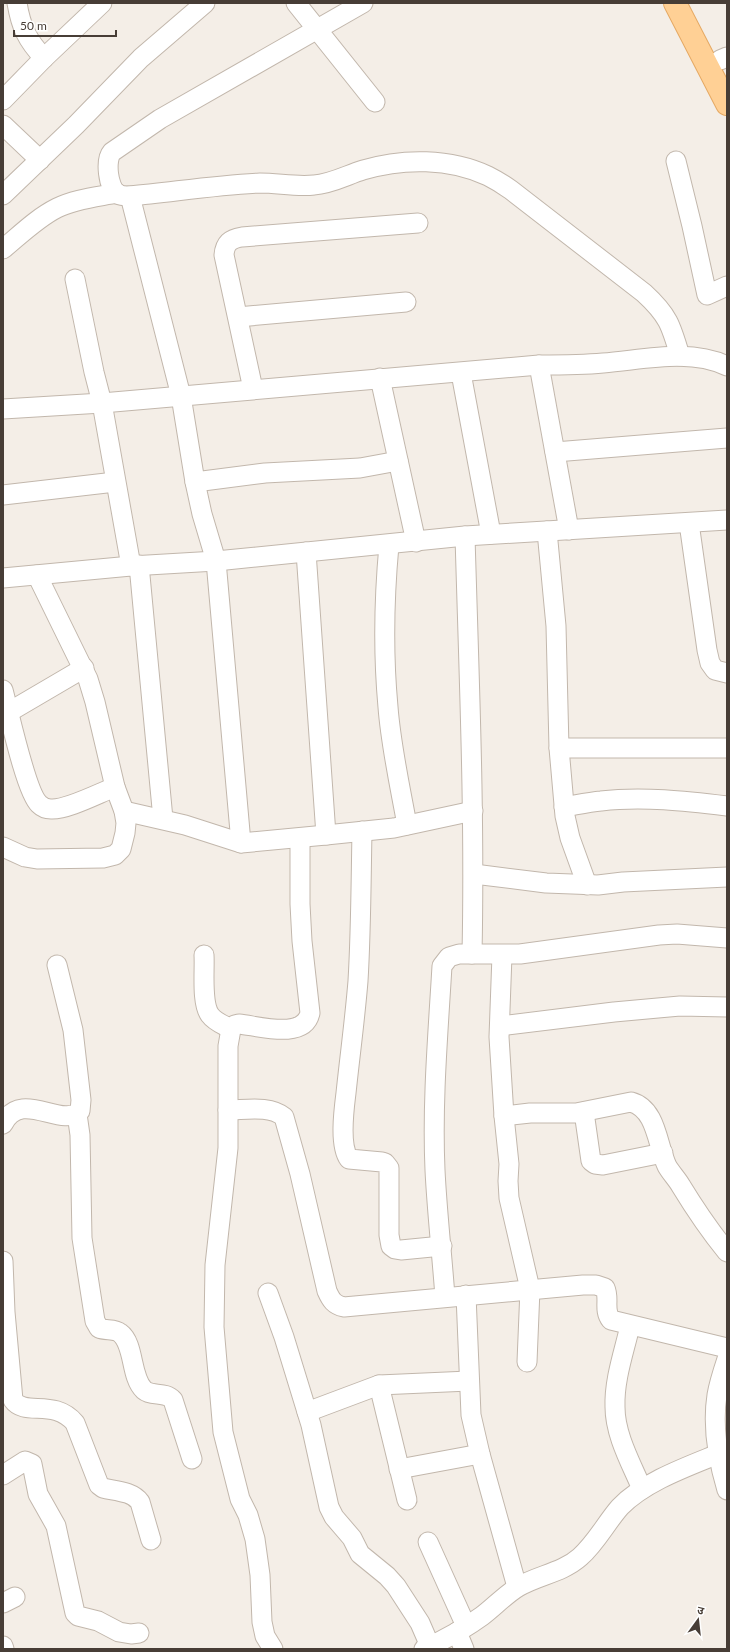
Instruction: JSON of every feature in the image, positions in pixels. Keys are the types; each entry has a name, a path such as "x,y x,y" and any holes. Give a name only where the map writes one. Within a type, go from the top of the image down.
{"main road":[{"path":"675,3 727,104"},
{"path":"691,3 725,64"}],"street":[{"path":"17,3 20,20 24,31 35,48 44,58"},
{"path":"3,100 44,58 102,3"},
{"path":"3,195 40,160 141,58 205,3"},
{"path":"296,3 375,102"},
{"path":"241,842 216,561 202,514 195,482 181,396 123,195 113,189 110,182 108,166 109,156 112,152 160,119 363,3"},
{"path":"3,125 40,160"},
{"path":"676,161 707,295 727,286"},
{"path":"3,249 24,231 56,208 90,198 242,184 271,183 315,185 364,170 394,163 441,163 471,170 488,176 511,190 644,293 660,308 669,323 680,356"},
{"path":"252,389 224,255 227,242 233,238 418,223"},
{"path":"75,279 94,372 102,403 116,482 135,566 163,819"},
{"path":"238,317 406,302"},
{"path":"3,409 102,403 539,365 602,363 680,356 717,361 727,366"},
{"path":"539,365 569,530"},
{"path":"461,372 491,534"},
{"path":"380,378 416,542"},
{"path":"555,452 727,438"},
{"path":"195,482 265,473 360,468 398,461"},
{"path":"3,495 116,482"},
{"path":"3,578 135,566 216,561 389,545 465,536 727,520"},
{"path":"689,523 708,657 715,670 727,673"},
{"path":"547,531 556,626 559,748 564,808 570,838 587,885"},
{"path":"465,536 473,811 474,874 472,954"},
{"path":"389,545 384,612 388,707 391,737 407,825"},
{"path":"306,552 326,836"},
{"path":"3,847 25,857 37,859 103,858 115,855 121,849 125,833 126,823 124,811 115,787 95,702 84,668 37,575"},
{"path":"9,712 31,701 84,668"},
{"path":"3,690 30,786 39,804 44,808 51,809 72,804 115,787"},
{"path":"559,748 727,748"},
{"path":"564,808 601,801 629,800 660,800 727,806"},
{"path":"124,811 163,819 241,842 326,836 407,825 473,811"},
{"path":"362,831 360,938 354,1028 344,1111 345,1152 348,1159 382,1162 389,1168 389,1242 391,1246 395,1249 401,1250 442,1246"},
{"path":"273,1649 265,1636 262,1622 260,1575 255,1539 248,1515 240,1498 223,1432 214,1327 215,1265 228,1148 228,1046 231,1029 235,1025 239,1024 279,1030 293,1029 305,1024 309,1018 310,1002 302,941 300,904 300,838"},
{"path":"474,874 546,883 587,885 684,878 727,877"},
{"path":"445,1297 435,1171 435,1148 437,1061 442,966 449,956 459,954 520,954 658,935 677,934 727,938"},
{"path":"204,955 206,1008 210,1015 218,1022 231,1029"},
{"path":"502,955 500,1026 504,1116 509,1156 508,1181 510,1198 530,1290 527,1362"},
{"path":"57,965 73,1030 81,1100 81,1107 77,1114 80,1135 82,1238 95,1321 99,1328 116,1331 124,1336 137,1378 142,1388 146,1392 165,1395 172,1400 192,1459"},
{"path":"500,1026 614,1012 680,1006 727,1007"},
{"path":"504,1116 530,1113 576,1113 631,1102 638,1104 645,1110 651,1119 667,1165 687,1197 727,1252"},
{"path":"3,1124 9,1114 14,1110 24,1108 67,1115 77,1114"},
{"path":"228,1110 273,1110 280,1113 284,1117 300,1174 327,1291 334,1304 344,1307 583,1285 602,1287 605,1288 607,1293 607,1315 610,1320 727,1348"},
{"path":"584,1112 591,1161 595,1164 603,1166 663,1153"},
{"path":"3,1261 4,1304 13,1400 16,1405 24,1407 52,1408 62,1411 70,1416 75,1423 99,1485 103,1488 132,1495 137,1498 140,1502 151,1540"},
{"path":"268,1293 284,1337 307,1412 329,1507 334,1517 352,1538 360,1554 387,1576 396,1586 420,1622 427,1648 462,1629 483,1615 517,1587 531,1580 556,1572 580,1557 620,1508 642,1489 686,1467 718,1454"},
{"path":"466,1296 471,1415 480,1454 517,1587"},
{"path":"630,1326 616,1392 615,1409 619,1433 642,1489"},
{"path":"727,1359 716,1403 718,1454 727,1490"},
{"path":"307,1412 379,1385 469,1381"},
{"path":"379,1385 407,1500"},
{"path":"400,1469 480,1454"},
{"path":"3,1475 25,1461 32,1464 38,1494 56,1526 75,1613 78,1616 98,1621 119,1632 131,1634 139,1633"},
{"path":"428,1542 462,1629 464,1649"}]}
